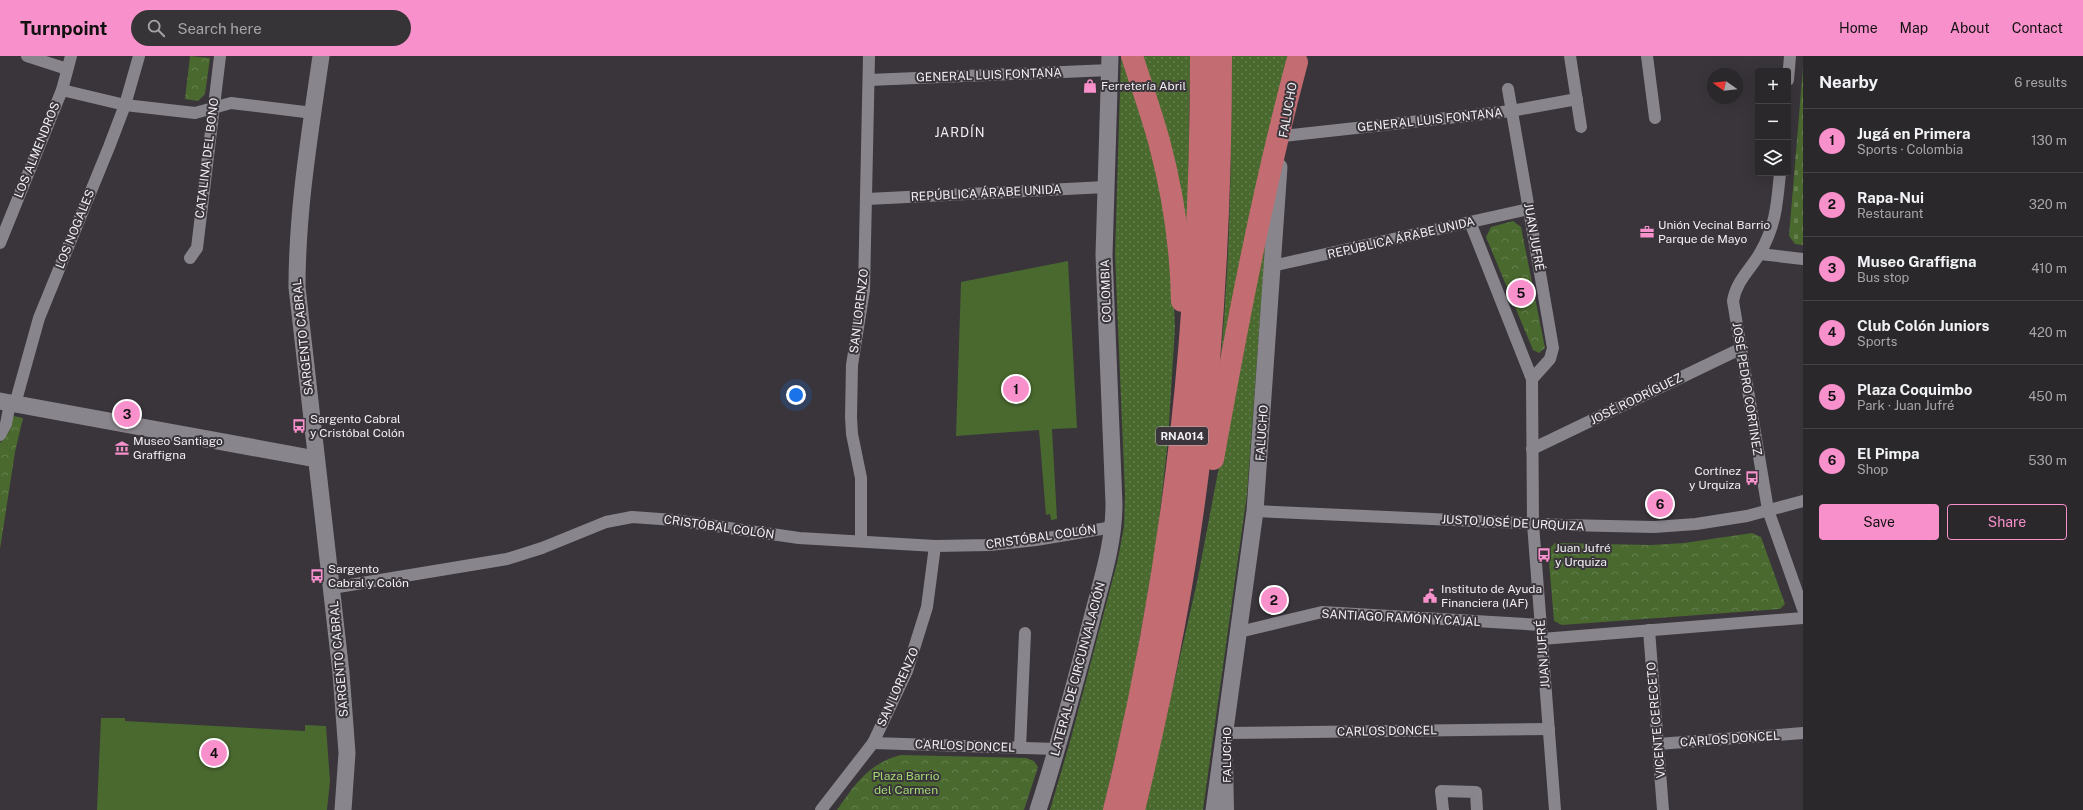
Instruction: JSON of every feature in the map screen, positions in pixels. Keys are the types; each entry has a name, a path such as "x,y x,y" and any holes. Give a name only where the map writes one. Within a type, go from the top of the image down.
{"highway":[{"path":"1132,56 1159,140 1174,215 1182,284 1184,410"},
{"name":"RNA014","path":"1114,810 1130,744 1156,614 1173,503 1184,410 1198,237 1201,56"},
{"name":"RNA014","path":"1134,810 1161,692 1190,525 1209,362 1219,192 1221,56"},
{"path":"1161,692 1201,518 1262,204 1297,59"}],"street":[{"path":"28,56 67,69"},
{"name":"LOS ALMENDROS","path":"0,243 62,90 71,56"},
{"name":"LOS NOGALES","path":"0,434 6,424 8,402 39,318 125,105 138,56"},
{"name":"CATALINA DEL BONO","path":"190,258 197,248 220,56"},
{"name":"SARGENTO CABRAL","path":"320,56 299,229 297,287 341,673 347,753 343,810"},
{"name":"SAN LORENZO","path":"860,541 861,478 850,417 852,365 864,290 869,56"},
{"path":"1570,56 1581,127"},
{"path":"1647,56 1656,118"},
{"path":"1789,68 1790,56"},
{"name":"FALUCHO","path":"1228,810 1226,733 1255,511 1272,266 1283,136 1297,59"},
{"name":"GENERAL LUIS FONTANA","path":"869,80 1110,63"},
{"name":"COLOMBIA","path":"1110,63 1104,255 1114,527"},
{"name":"JUAN JUFRÉ","path":"1508,89 1554,348 1550,359 1532,379"},
{"path":"62,90 125,105 196,113 231,103 313,113"},
{"name":"GENERAL LUIS FONTANA","path":"1283,136 1512,111 1576,99"},
{"name":"JOSÉ PEDRO CORTINEZ","path":"1780,176 1773,226 1760,254 1734,291 1733,301 1768,510 1803,609"},
{"name":"REPÚBLICA ÁRABE UNIDA","path":"867,199 1106,187"},
{"name":"REPÚBLICA ÁRABE UNIDA","path":"1272,266 1529,209"},
{"name":"JUAN JUFRÉ","path":"1470,222 1532,379 1533,524 1555,810"},
{"path":"1760,254 1803,259"},
{"name":"JOSÉ RODRÍGUEZ","path":"1532,449 1740,349"},
{"path":"8,402 316,459"},
{"name":"JUSTO JOSÉ DE URQUIZA","path":"1255,511 1616,527 1676,526 1740,517 1803,501"},
{"name":"CRISTÓBAL COLÓN","path":"332,588 507,559 542,548 606,522 632,517 667,520 799,538 935,546 997,544 1114,527"},
{"name":"LATERAL DE CIRCUNVALACIÓN","path":"1038,810 1057,749 1105,570 1114,527"},
{"name":"SAN LORENZO","path":"822,810 858,765 873,743 915,651 927,608 935,546"},
{"name":"SANTIAGO RAMÓN Y CAJAL","path":"1239,632 1322,612 1541,625"},
{"path":"1542,639 1803,618"},
{"name":"VICENTE CERECETO","path":"1649,630 1663,810"},
{"path":"1020,748 1025,633"},
{"name":"CARLOS DONCEL","path":"1226,733 1549,729"},
{"path":"1214,810 1226,733"},
{"name":"CARLOS DONCEL","path":"1658,744 1803,733"},
{"name":"CARLOS DONCEL","path":"873,743 1057,749"},
{"path":"1443,810 1442,791 1476,792 1476,810"}],"green space":[{"path":"190,56 210,58 205,94 198,101 185,99"},
{"path":"1121,56 1124,56 1164,197 1175,327 1168,440 1156,548 1128,703 1103,810 1050,810 1071,738 1118,559 1124,526 1125,495 1115,255"},
{"path":"1137,56 1190,56 1188,233"},
{"path":"1231,56 1289,56 1220,364 1230,210"},
{"path":"1803,68 1803,245 1795,244 1789,236"},
{"path":"1268,210 1247,494 1203,810 1145,810 1197,582"},
{"path":"1513,221 1521,227 1545,348 1539,353 1533,350 1486,237 1491,227"},
{"path":"1068,261 1077,428 1052,429 1057,519 1051,520 1050,514 1046,515 1039,430 956,436 961,282"},
{"path":"13,416 23,418 15,452 0,549 0,443 9,432"},
{"path":"1752,533 1761,537 1785,604 1780,609 1562,625 1554,621 1548,550 1555,543 1651,545 1684,543"},
{"path":"101,718 125,718 125,721 305,731 305,725 326,726 330,781 327,810 97,810"},
{"name":"Plaza Barrio del Carmen","path":"901,755 1026,758 1034,761 1038,767 1024,810 837,810 857,783 871,769 880,763"}],"place":[{"name":"Ferretería Abril","path":"1090,86"},
{"name":"Unión Vecinal Barrio Parque de Mayo","path":"1647,232"},
{"name":"Plaza Coquimbo","path":"1521,293"},
{"name":"Jugá en Primera","path":"1016,389"},
{"name":"Museo Graffigna","path":"127,414"},
{"name":"Sargento Cabral y Cristóbal Colón","path":"299,426"},
{"name":"Museo Santiago Graffigna","path":"122,448"},
{"name":"Cortínez y Urquiza","path":"1752,478"},
{"name":"El Pimpa","path":"1660,504"},
{"name":"Juan Jufré y Urquiza","path":"1544,555"},
{"name":"Sargento Cabral y Colón","path":"317,576"},
{"name":"Instituto de Ayuda Financiera (IAF)","path":"1430,596"},
{"name":"Rapa-Nui","path":"1274,600"},
{"name":"Club Colón Juniors","path":"214,753"}],"district":[{"name":"JARDÍN","path":"960,132"}]}
